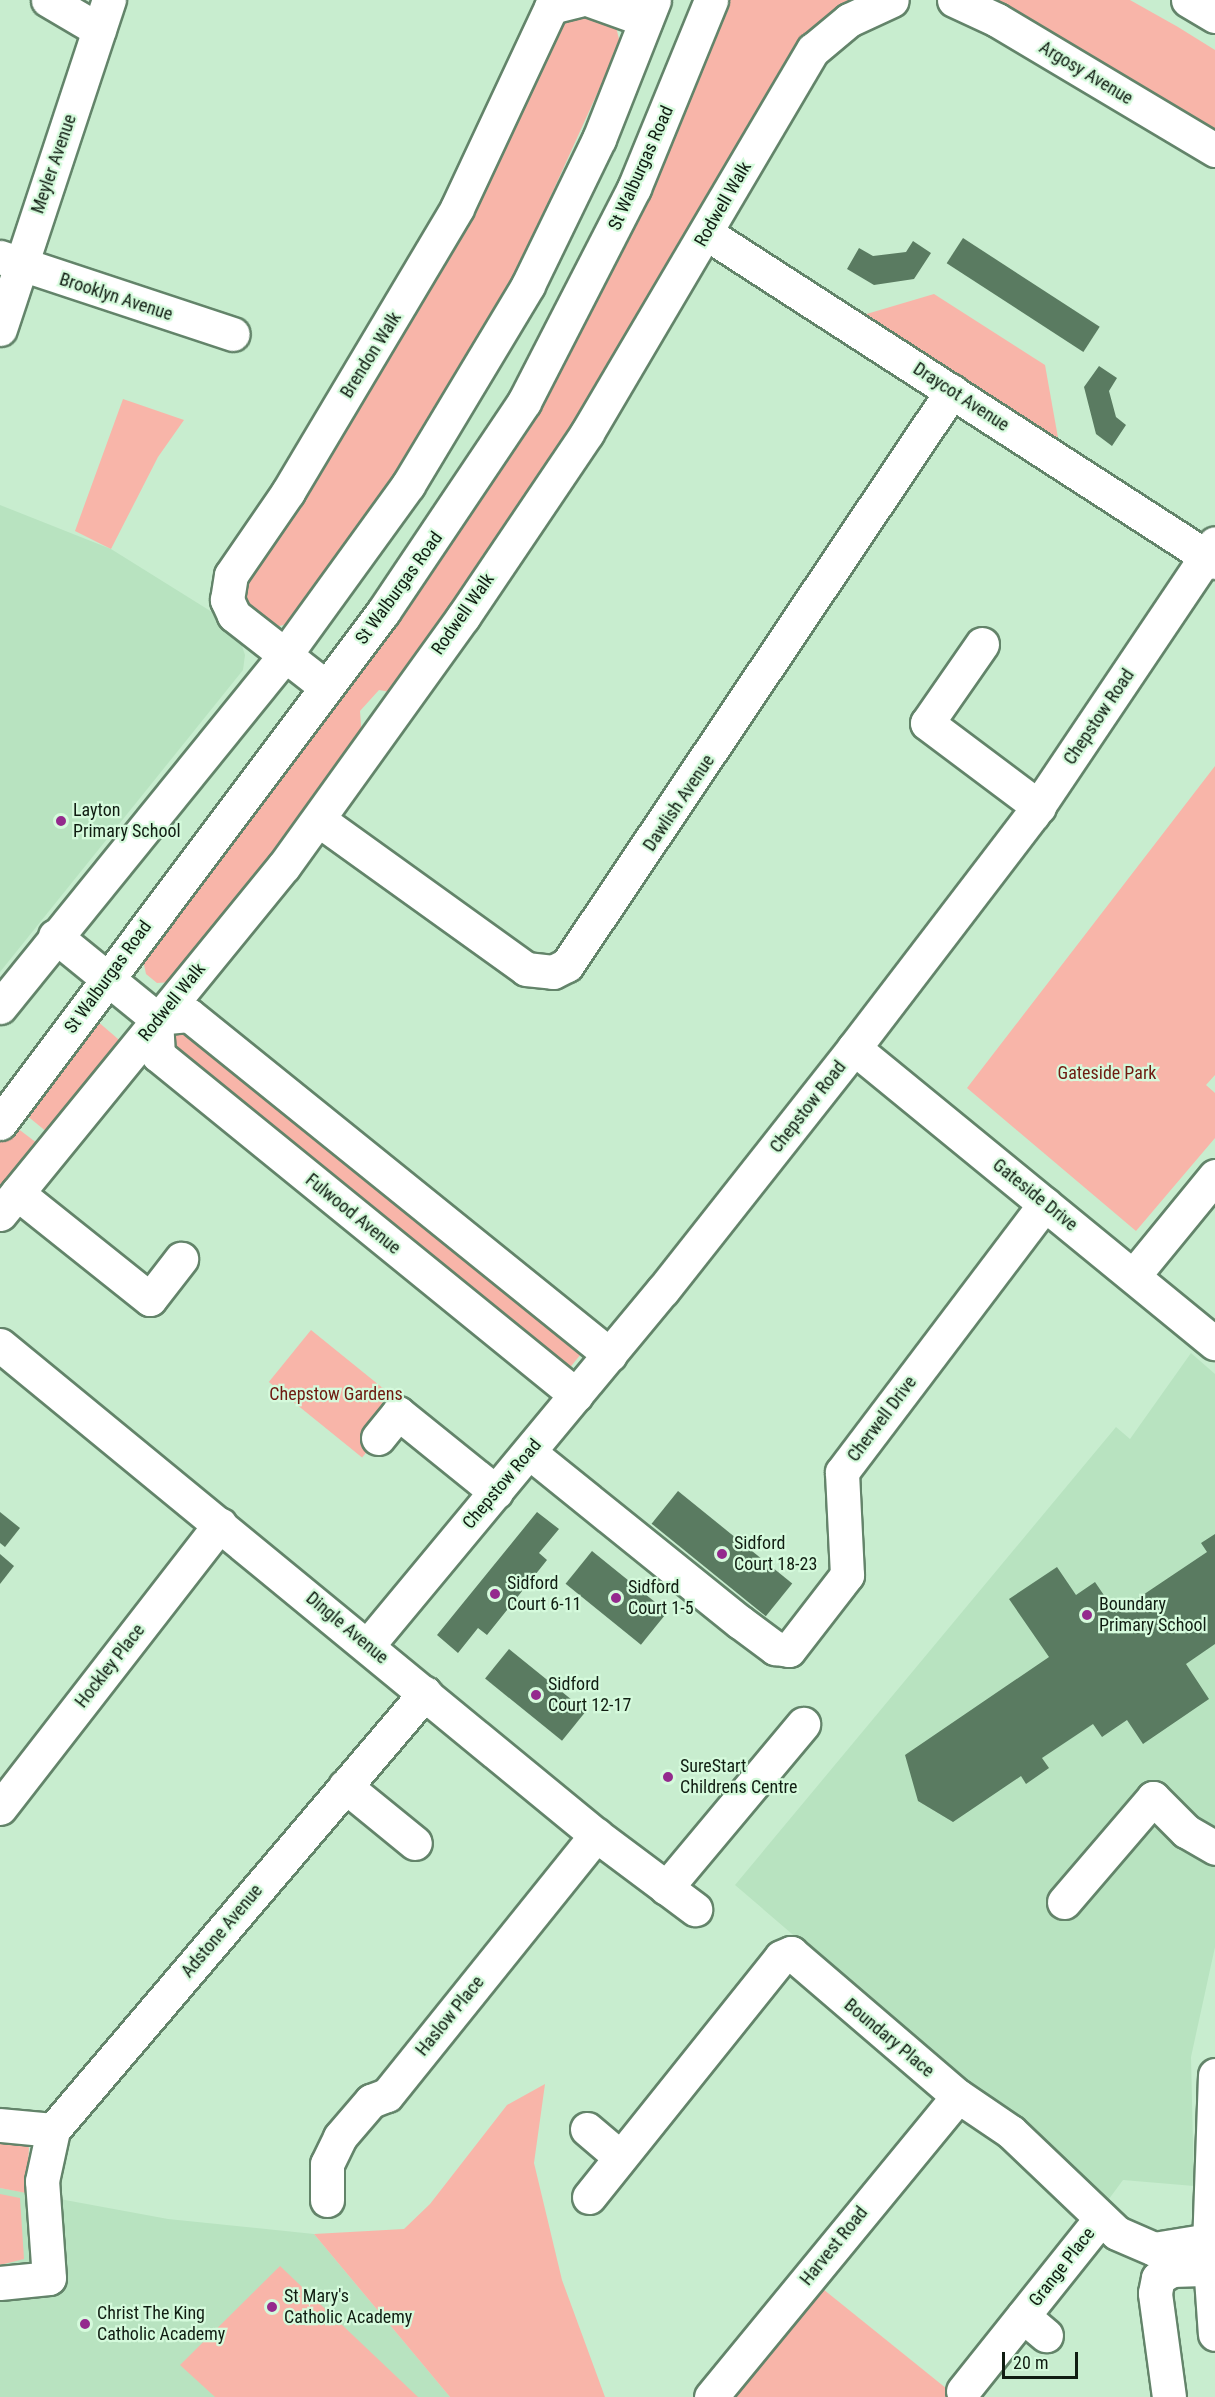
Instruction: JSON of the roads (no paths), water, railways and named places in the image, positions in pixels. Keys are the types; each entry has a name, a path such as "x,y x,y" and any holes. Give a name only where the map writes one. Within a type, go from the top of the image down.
{"street":[{"path":"48,0 99,30"},
{"name":"Meyler Avenue","path":"0,329 10,261 109,0"},
{"name":"Brendon Walk","path":"326,687 234,615 227,600 231,575 288,492 458,208 551,7 579,0"},
{"path":"0,1007 55,936 285,655 408,485 528,285 599,139 650,10 590,0"},
{"name":"St Walburgas Road","path":"0,1123 435,540 545,363 634,188 711,0"},
{"name":"Rodwell Walk","path":"8,1203 319,820 342,780 551,488 819,43 849,20 892,0"},
{"name":"Argosy Avenue","path":"954,0 997,20 1215,150"},
{"path":"1188,0 1215,16"},
{"name":"Draycot Avenue","path":"706,233 1212,554"},
{"name":"Brooklyn Avenue","path":"10,261 233,334"},
{"name":"Dawlish Avenue","path":"319,820 526,969 553,972 567,965 952,391"},
{"name":"Chepstow Road","path":"368,1645 610,1355 854,1048 1039,807 1212,554"},
{"path":"982,644 927,723 1039,807"},
{"path":"55,936 156,1018 189,1015 610,1355"},
{"name":"Fulwood Avenue","path":"156,1018 158,1055 576,1395"},
{"name":"Gateside Drive","path":"854,1048 1215,1343"},
{"path":"1134,1275 1215,1176"},
{"path":"8,1203 150,1299 181,1259"},
{"name":"Cherwell Drive","path":"529,1452 775,1648 789,1650 847,1575 843,1472 1045,1204"},
{"name":"Dingle Avenue","path":"0,1345 368,1645 596,1835 695,1909"},
{"path":"378,1438 398,1413 496,1492"},
{"name":"Hockley Place","path":"0,1808 220,1524"},
{"name":"Adstone Avenue","path":"0,2283 49,2278 42,2181 53,2130 424,1693"},
{"path":"666,1888 803,1724"},
{"path":"345,1786 415,1843"},
{"path":"1064,1902 1153,1798 1186,1831 1215,1848"},
{"name":"Haslow Place","path":"327,2200 324,2177 340,2137 371,2101 387,2095 596,1835"},
{"name":"Boundary Place","path":"589,2197 781,1957 791,1953 958,2096 1011,2132 1117,2233 1154,2249 1210,2254"},
{"path":"1215,2075 1210,2254 1215,2334"},
{"name":"Harvest Road","path":"711,2397 958,2096"},
{"path":"0,2125 53,2130"},
{"path":"587,2129 620,2157"},
{"name":"Grange Place","path":"963,2391 1035,2326 1101,2218"},
{"path":"1170,2397 1155,2293 1158,2278 1210,2254"}],"place":[{"name":"Layton Primary School","path":"61,821"},
{"name":"Sidford Court 18-23","path":"722,1554"},
{"name":"Sidford Court 6-11","path":"495,1594"},
{"name":"Sidford Court 1-5","path":"616,1598"},
{"name":"Boundary Primary School","path":"1087,1615"},
{"name":"Sidford Court 12-17","path":"536,1695"},
{"name":"SureStart Childrens Centre","path":"668,1777"},
{"name":"St Mary's Catholic Academy","path":"272,2307"},
{"name":"Christ The King Catholic Academy","path":"85,2324"}],"park label":[{"name":"Gateside Park","path":"1107,1073"},
{"name":"Chepstow Gardens","path":"336,1394"}]}
